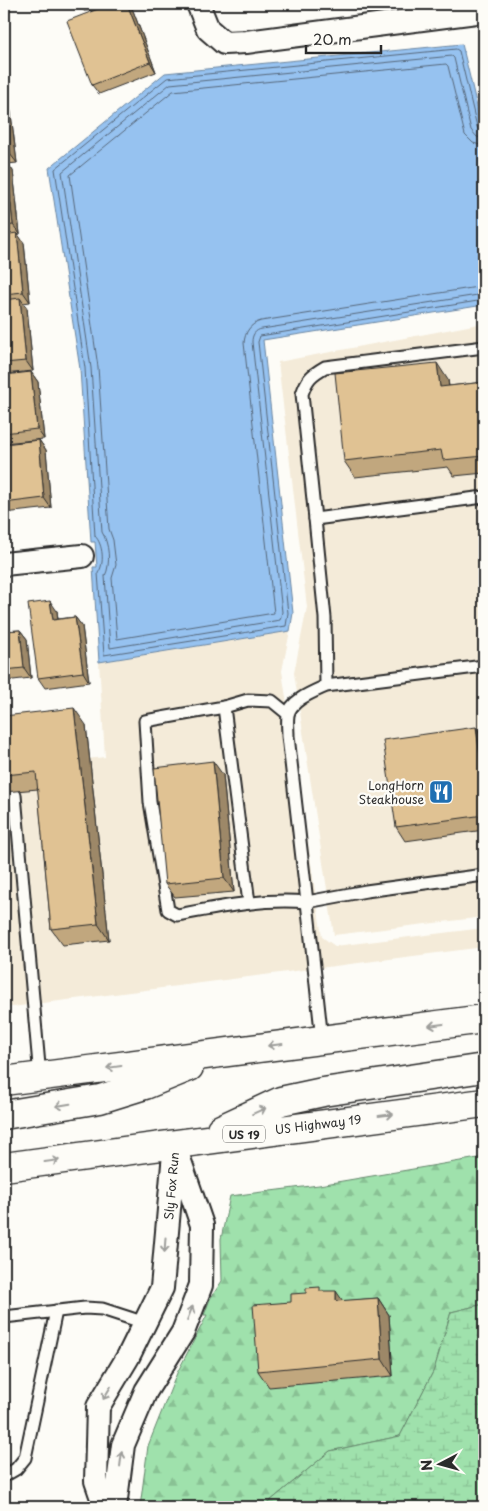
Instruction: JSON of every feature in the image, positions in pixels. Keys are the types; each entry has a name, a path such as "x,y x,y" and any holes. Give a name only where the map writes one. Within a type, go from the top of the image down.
{"highway":[{"path":"4,1081 484,1019"},
{"path":"4,1115 100,1099 145,1085 225,1052"},
{"path":"187,1142 281,1101 322,1092 484,1068"},
{"name":"US Highway 19","path":"4,1167 484,1103"}],"street":[{"path":"198,4 208,29 224,44 484,12"},
{"path":"4,564 82,556"},
{"name":"Sly Fox Run","path":"105,1507 96,1481 98,1407 128,1357 162,1288 187,1142"},
{"name":"Sly Fox Run","path":"115,1507 123,1445 146,1391 183,1332 201,1285 202,1225 187,1142"}],"lane":[{"path":"326,686 325,618 302,394 306,382 314,373 325,367 484,347"},
{"path":"315,519 484,497"},
{"path":"322,1040 290,753 288,714 293,706 307,695 326,686 484,666"},
{"path":"288,714 272,700 248,700 224,707 144,721 150,802 168,910 177,915 249,903 283,900 308,902 366,891 484,875"},
{"path":"224,707 249,903"},
{"path":"16,795 40,1076"},
{"path":"4,1316 85,1308 102,1309 145,1323"},
{"path":"4,1476 16,1469 25,1458 56,1311"}],"shaded area":[{"path":"484,323 484,917 334,935 294,673 307,607 278,362"},
{"path":"290,631 282,671 322,937 335,946 484,928 484,947 4,1008 4,768 105,757 99,662"}],"green space":[{"path":"484,1157 484,1304 451,1312 434,1370 400,1436 330,1451 263,1507 140,1507 148,1446 177,1373 207,1315 204,1315 210,1299 222,1281 221,1239 230,1196 319,1185"},
{"path":"484,1304 484,1507 263,1507 330,1451 400,1436 434,1370 451,1312"}],"water":[{"path":"462,44 484,136 484,305 263,340 293,613 290,631 99,662 93,567 97,567 95,542 91,542 80,369 49,168 165,73"}],"building":[{"path":"111,4 127,4 150,62 92,85 67,21"},
{"path":"4,103 10,154 4,154"},
{"path":"6,161 13,225 4,226 4,162"},
{"path":"17,233 23,292 4,294 4,235"},
{"path":"20,298 26,361 4,363 4,300"},
{"path":"437,363 440,387 484,382 484,456 443,460 441,450 344,461 335,373"},
{"path":"31,372 37,429 4,433 4,375"},
{"path":"39,440 44,498 4,503 4,444"},
{"path":"50,601 53,620 75,617 83,672 38,678 28,604"},
{"path":"20,630 24,668 4,670 4,631"},
{"path":"74,708 98,924 51,929 36,772 4,775 4,716"},
{"name":"LongHorn Steakhouse","path":"476,727 484,787 484,815 396,827 383,740"},
{"path":"213,761 224,878 165,884 154,768"},
{"path":"320,1287 320,1291 336,1291 336,1301 378,1298 382,1359 258,1371 253,1305 291,1302 291,1294 306,1293 306,1288"}],"place":[{"name":"LongHorn Steakhouse","path":"441,792"}]}
